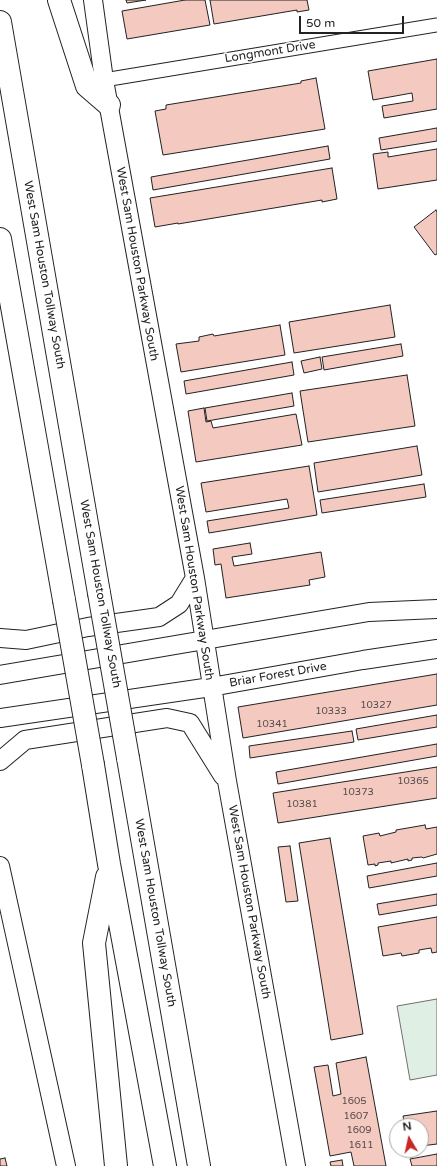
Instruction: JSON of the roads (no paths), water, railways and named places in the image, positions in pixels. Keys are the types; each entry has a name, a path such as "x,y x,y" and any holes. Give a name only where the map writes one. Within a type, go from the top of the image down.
{"highway":[{"path":"59,0 87,86 108,105"},
{"name":"West Sam Houston Tollway South","path":"0,22 199,1166"},
{"path":"0,239 93,765 109,864 165,1166"},
{"path":"109,864 94,943 116,1166"}],"main road":[{"name":"West Sam Houston Parkway South","path":"93,0 108,105 195,578 226,781 296,1166"},
{"path":"0,638 26,640 88,627 159,617 179,604 195,578"},
{"path":"0,675 369,612 437,609"},
{"name":"Briar Forest Drive","path":"0,718 211,687 437,648"},
{"path":"0,761 25,740 167,718 190,723 226,781"},
{"path":"0,866 66,1166"}],"street":[{"name":"Longmont Drive","path":"104,80 437,25"}]}
